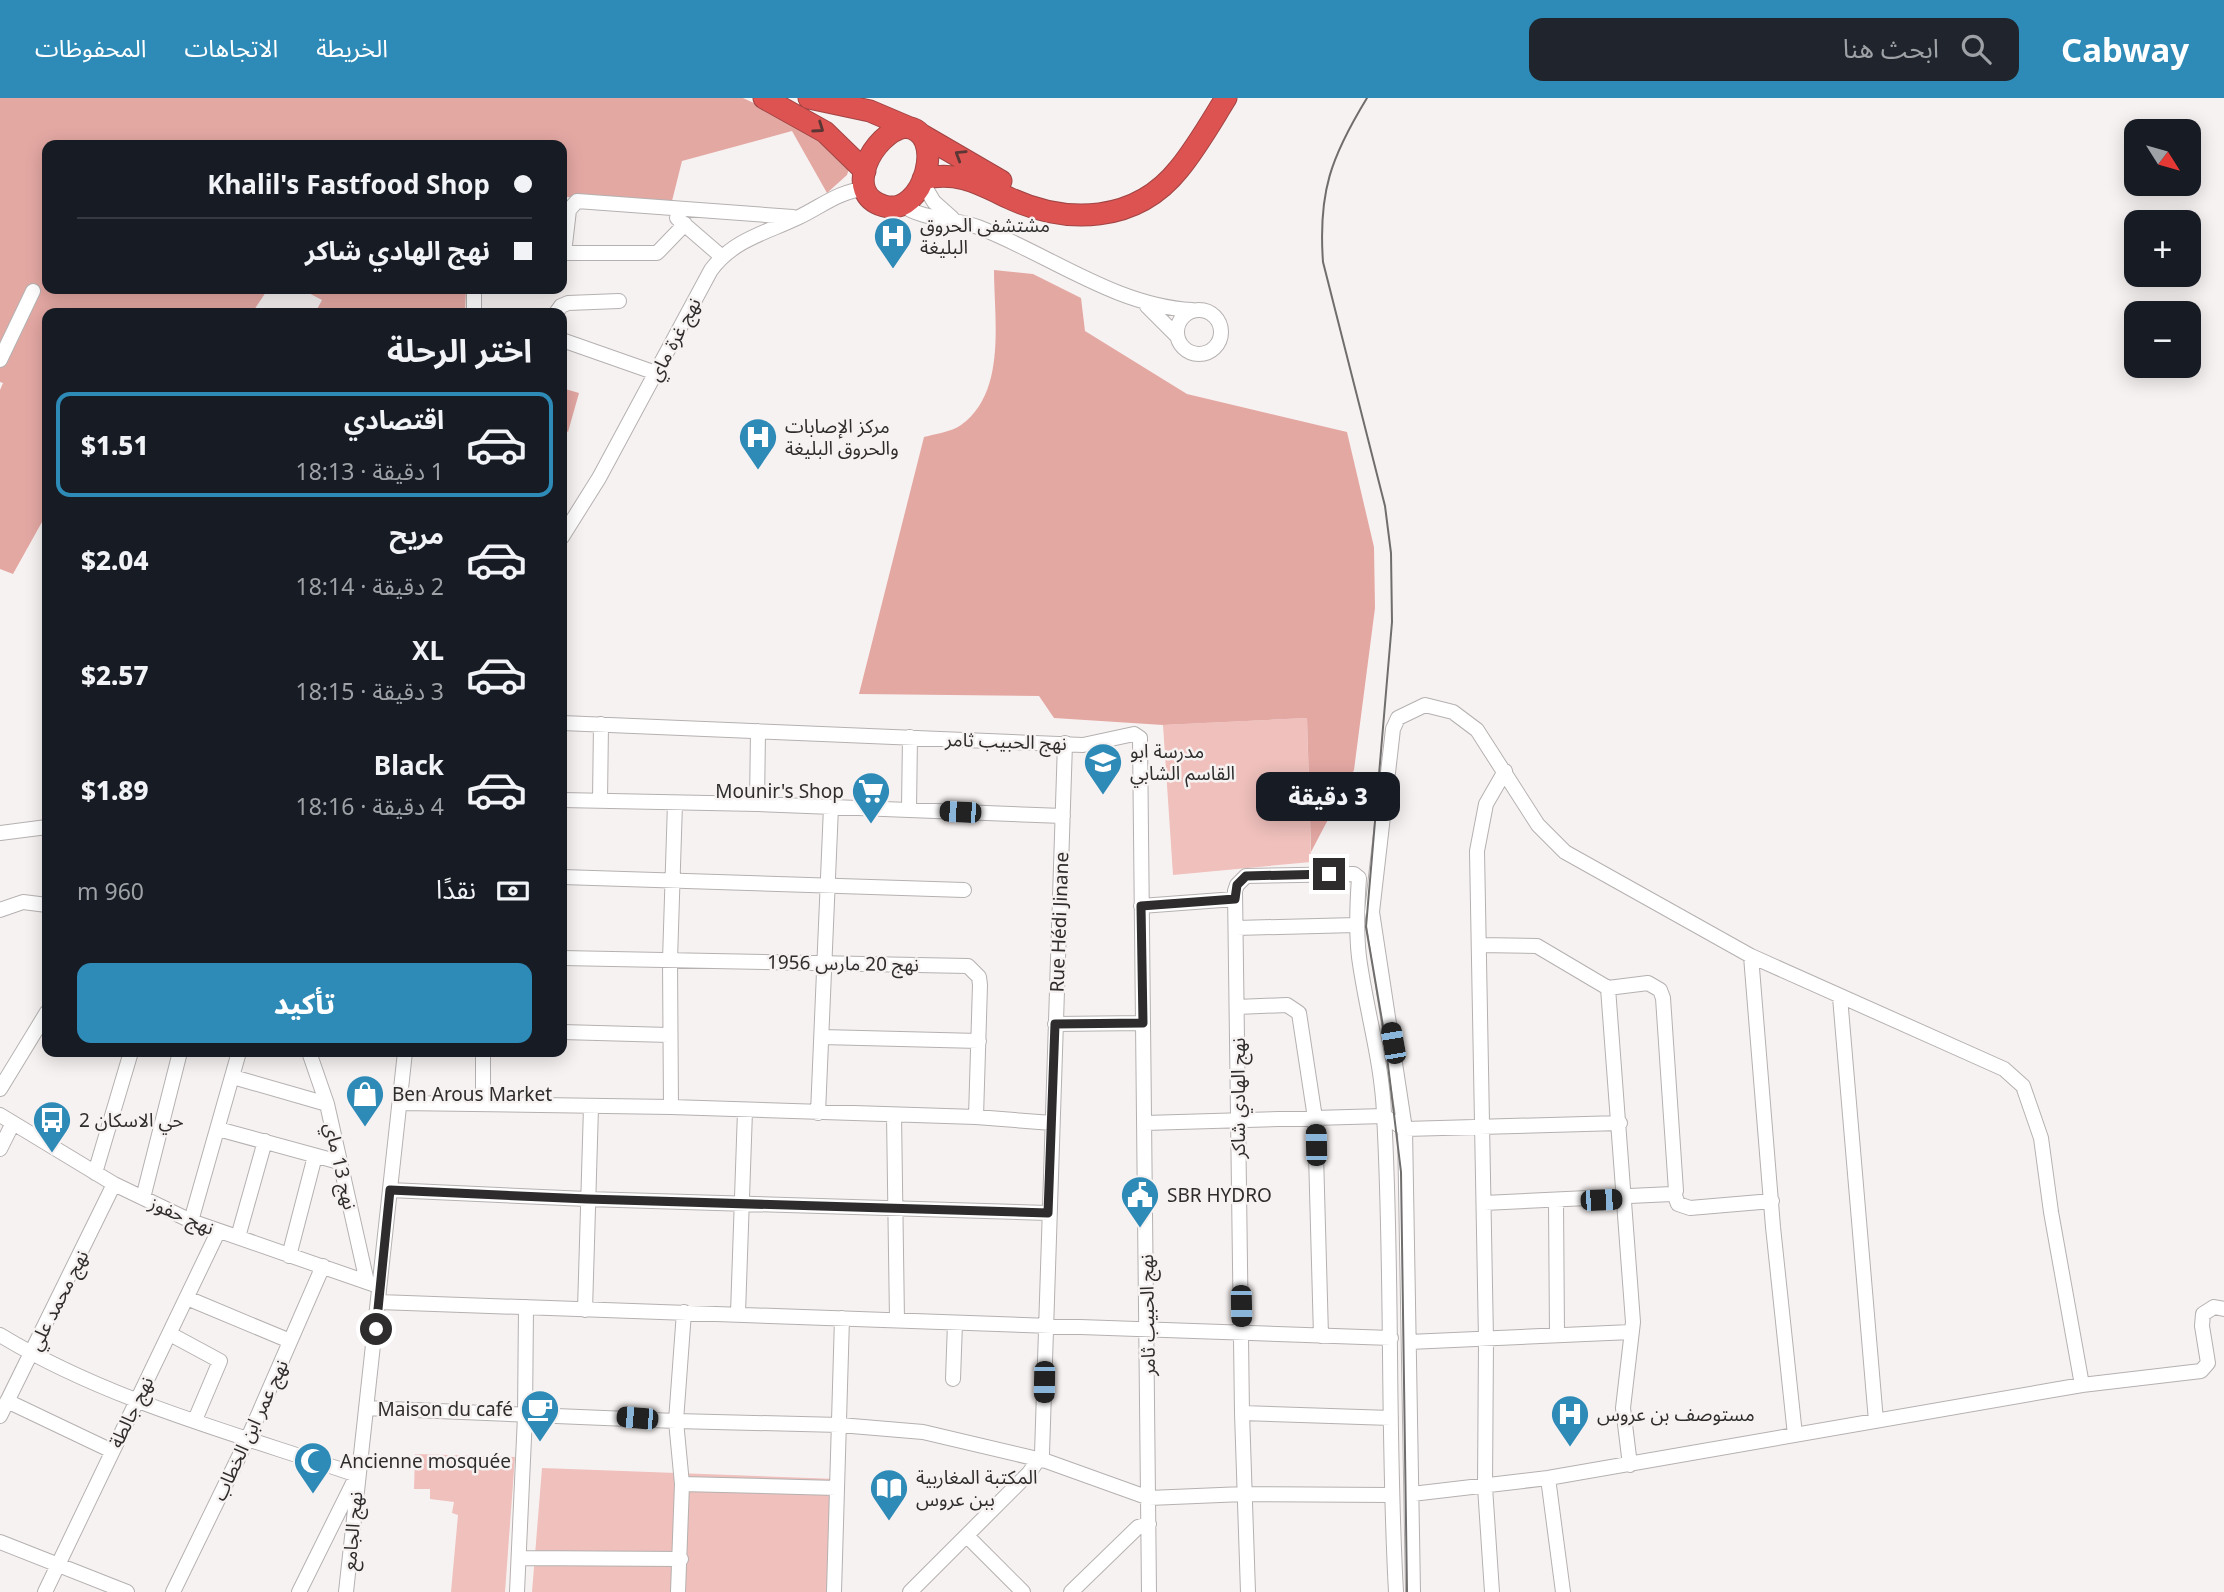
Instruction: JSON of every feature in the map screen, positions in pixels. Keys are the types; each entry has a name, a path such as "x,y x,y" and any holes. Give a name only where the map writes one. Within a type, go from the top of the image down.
{"highway":[{"path":"764,98 825,132 864,178 872,200 882,206 902,205 912,198 922,180 927,149 916,131 900,128 882,140 872,152 864,178"},
{"path":"809,98 870,111 916,131 1033,195 1068,205 1097,205 1129,195 1161,172 1214,98"},
{"path":"922,180 940,175 966,178 1029,207 1058,215 1084,217 1110,213 1144,200 1171,178 1226,98"}],"street":[{"name":"نهج غرة ماي","path":"567,528 721,256 763,230 798,218 864,178"},
{"path":"922,180 934,202 952,218"},
{"path":"567,224 569,210 578,201 798,218"},
{"path":"902,205 916,213 952,218 1141,301 1205,310 1216,318 1221,330 1217,345 1206,353 1191,353 1184,349 1176,335 1141,301"},
{"path":"664,206 721,256"},
{"path":"567,253 657,253 685,224"},
{"path":"0,360 33,291"},
{"path":"560,308 568,303 619,301"},
{"path":"1176,335 1180,320 1192,310"},
{"path":"567,342 656,373"},
{"path":"1413,1592 1405,1129 1372,912 1393,729 1398,718 1425,705 1453,712 1477,730 1538,825 1565,852 1751,956 2004,1069 2022,1086 2041,1138 2082,1385"},
{"name":"نهج الحبيب ثامر","path":"567,723 1065,744 1095,744 1134,734 1140,738 1149,1592"},
{"path":"600,801 601,724"},
{"path":"757,804 758,731"},
{"path":"909,809 910,737"},
{"name":"Rue Hédi Jinane","path":"1041,1460 1044,1444 1048,1213 1065,744"},
{"path":"1492,1592 1485,1487 1486,1340 1477,851 1486,804 1505,771"},
{"path":"567,800 757,804 1063,816"},
{"path":"671,1107 670,960 675,803"},
{"path":"818,1113 831,807"},
{"path":"0,833 42,828"},
{"path":"1141,906 1235,899 1237,885 1246,876 1358,875 1356,925 1359,960 1378,1052 1384,1116 1391,1338 1390,1494 1396,1592"},
{"path":"567,877 964,890"},
{"name":"نهج الهادي شاكر","path":"1235,899 1242,1413 1248,1592"},
{"path":"0,910 23,902 42,904"},
{"path":"1236,928 1356,925"},
{"path":"1480,945 1537,946 1608,989 1648,983 1660,990 1663,998 1678,1185 1674,1193 1678,1204 1690,1208 1772,1201"},
{"path":"1751,956 1795,1435"},
{"name":"نهج 20 مارس 1956","path":"567,958 968,966 979,977 975,1117"},
{"path":"1608,989 1633,1322 1623,1408 1630,1465"},
{"path":"1840,998 1876,1421"},
{"path":"1237,1007 1287,1005 1299,1013 1315,1118 1321,1336"},
{"path":"0,1089 42,1020"},
{"path":"1055,1024 1143,1023"},
{"path":"567,1032 670,1035"},
{"path":"821,1037 979,1041"},
{"path":"94,1173 129,1057"},
{"path":"143,1198 179,1057"},
{"path":"191,1221 238,1057"},
{"name":"نهج 13 ماي","path":"311,1057 327,1104 339,1162 372,1284"},
{"path":"405,1057 390,1190 372,1284 379,1302 1391,1338"},
{"path":"483,1057 483,1104"},
{"path":"233,1077 327,1104"},
{"path":"401,1103 671,1107 975,1117 1052,1123"},
{"path":"585,1310 591,1107"},
{"path":"738,1313 745,1111"},
{"path":"894,1115 897,1320"},
{"path":"1144,1122 1384,1116 1405,1129 1620,1124"},
{"path":"0,1149 6,1119"},
{"name":"نهج حفوز","path":"6,1119 94,1173 191,1221 372,1284"},
{"path":"218,1129 339,1162"},
{"path":"238,1237 265,1141"},
{"path":"289,1256 314,1156"},
{"name":"نهج محمد علي","path":"0,1416 114,1184"},
{"path":"390,1190 587,1199 1048,1213"},
{"path":"1484,1203 1623,1199 1674,1193"},
{"path":"1556,1202 1557,1334"},
{"name":"نهج جالطة","path":"45,1592 218,1231"},
{"name":"نهج عمر ابن الخطاب","path":"173,1592 248,1438 323,1266"},
{"path":"187,1298 290,1341"},
{"name":"نهج الجامع","path":"346,1592 357,1475 379,1302"},
{"path":"517,1592 525,1416 526,1307"},
{"path":"1412,1494 1548,1478 2082,1385 2201,1371 2208,1363 2202,1326 2203,1314 2214,1307 2224,1309"},
{"path":"678,1592 682,1484 676,1421 684,1312"},
{"path":"834,1592 841,1425 842,1318"},
{"path":"953,1379 955,1323"},
{"path":"1409,1342 1631,1332"},
{"path":"170,1334 214,1355 220,1361 195,1420"},
{"path":"0,1335 31,1354 137,1400 357,1475 299,1592"},
{"path":"8,1401 112,1451"},
{"path":"366,1408 525,1416 841,1425 923,1432 1041,1460 1149,1499 1244,1494 1390,1494"},
{"path":"1242,1413 1391,1418"},
{"path":"910,1592 1041,1460"},
{"path":"1548,1478 1563,1592"},
{"path":"682,1484 837,1488"},
{"path":"1071,1592 1138,1527 1149,1524"},
{"path":"967,1535 1023,1592"},
{"path":"0,1542 57,1567 127,1592"},
{"path":"519,1558 681,1559"}],"shaded area":[{"path":"0,98 743,98 803,125 830,143 850,166 847,175 827,193 792,131 682,161 672,201 567,197 567,140 42,140 42,294 265,294 255,308 42,308 42,522 13,574 0,569 0,390 3,383 0,382"},
{"path":"994,270 1033,274 1081,298 1085,331 1187,394 1347,432 1374,547 1375,608 1354,770 1311,852 1307,718 1163,725 1054,718 1039,696 859,694 924,437 961,425 976,411 986,394 995,354"},
{"path":"311,294 466,294 465,308 318,308 322,300"},
{"path":"567,389 579,393 567,431"},
{"path":"1307,718 1311,862 1173,875 1163,725"},
{"path":"415,1454 515,1457 505,1592 451,1592 458,1515 452,1513 454,1502 430,1499 430,1489 414,1489"},
{"path":"542,1468 837,1479 832,1592 532,1592"}],"tram line":[{"path":"1367,98 1336,157 1325,195 1322,237 1323,262 1385,506 1391,553 1392,622 1366,927 1384,1032 1401,1172 1407,1592"}],"place":[{"name":"مشتشفى الحروق البليغة","path":"893,270"},
{"name":"مركز الإصابات والحروق البليغة","path":"758,471"},
{"name":"مدرسة ابو القاسم الشابي","path":"1103,796"},
{"name":"Mounir's Shop","path":"871,825"},
{"name":"Ben Arous Market","path":"365,1128"},
{"name":"حي الاسكان 2","path":"52,1154"},
{"name":"SBR HYDRO","path":"1140,1229"},
{"name":"Maison du café","path":"540,1443"},
{"name":"مستوصف بن عروس","path":"1570,1448"},
{"name":"Ancienne mosquée","path":"313,1495"},
{"name":"المكتبة المغاربية ببن عروس","path":"889,1522"}],"route":[{"path":"376,1329 378,1286 390,1190 587,1199 1048,1213 1055,1024 1143,1023 1141,906 1235,899 1237,885 1246,876 1329,874"}]}
